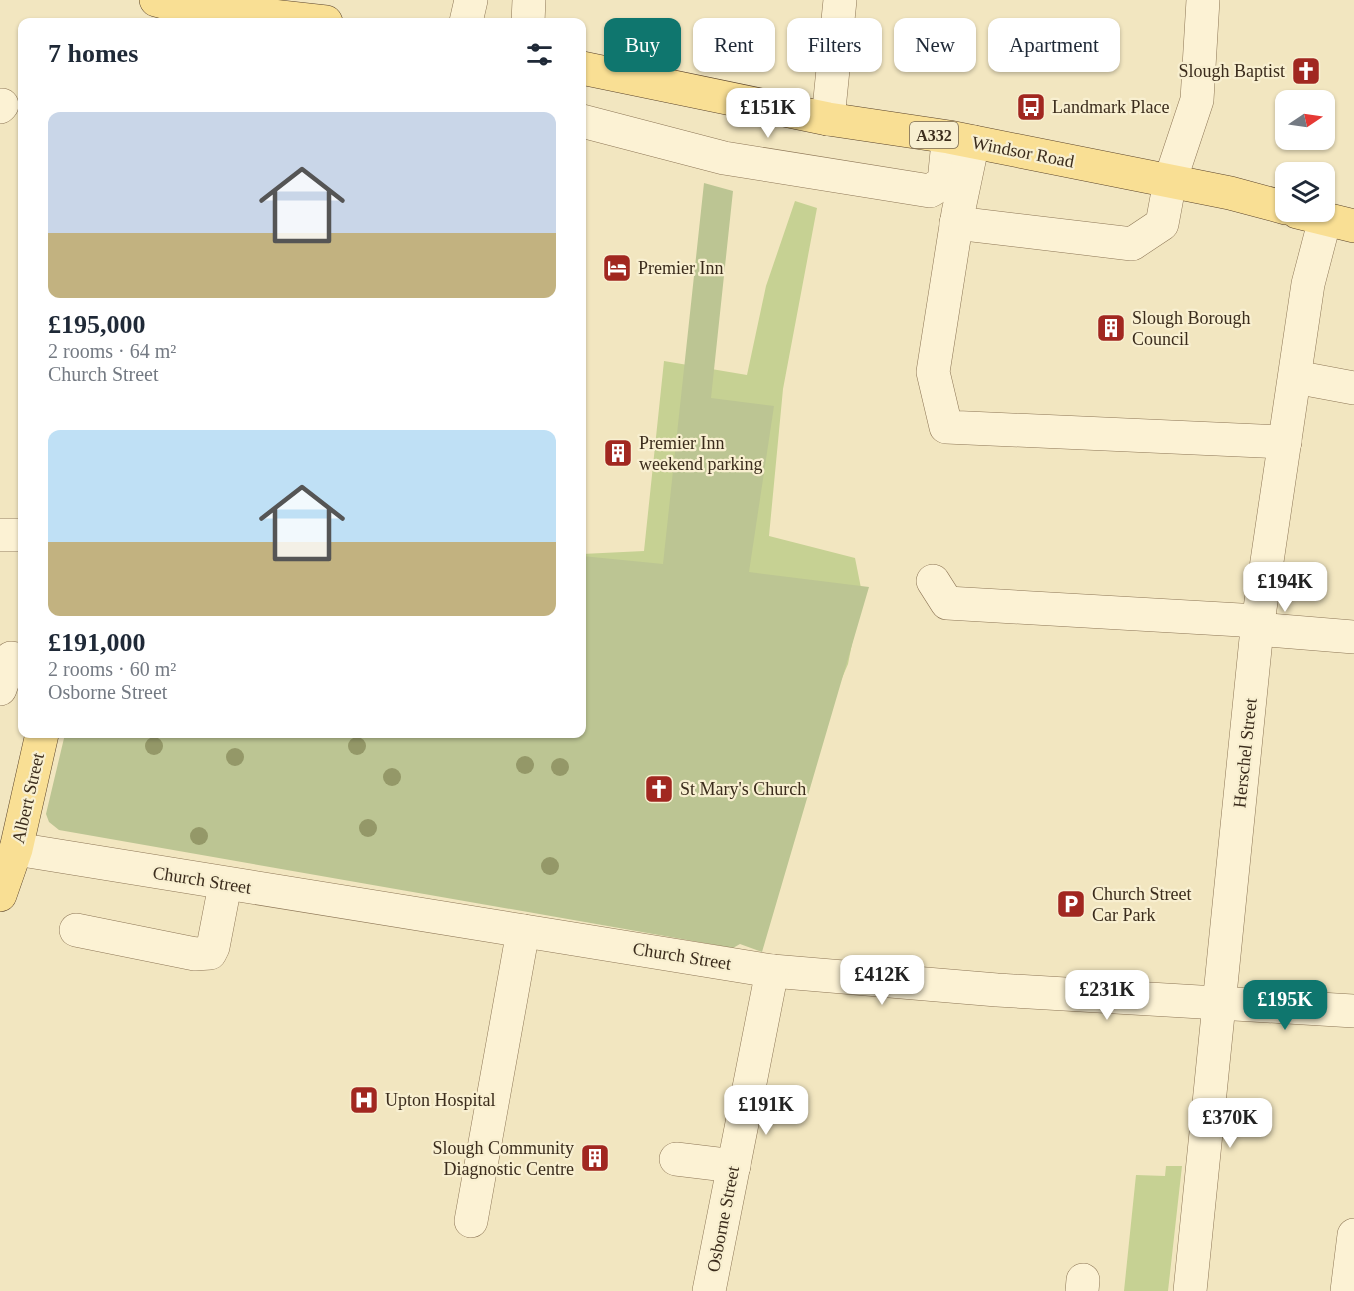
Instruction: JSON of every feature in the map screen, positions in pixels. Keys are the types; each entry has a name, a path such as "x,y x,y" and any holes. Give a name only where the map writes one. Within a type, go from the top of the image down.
{"main road":[{"path":"169,7 284,18"},
{"name":"Windsor Road","path":"586,69 828,119 961,140 1170,181 1275,205"},
{"name":"Albert Street","path":"0,896 16,849 41,738"}],"street":[{"path":"467,18 471,0"},
{"path":"528,18 529,0"},
{"path":"828,119 840,0"},
{"path":"956,223 1132,244 1162,224 1170,181 1197,100 1203,0"},
{"path":"586,122 724,158 930,191 944,182 961,140"},
{"path":"961,140 956,223 933,372 946,427 1285,442"},
{"name":"Herschel Street","path":"1190,1291 1258,625 1308,284 1324,222"},
{"path":"1295,377 1354,388"},
{"path":"0,535 18,535"},
{"path":"933,581 947,603 1258,625 1354,637"},
{"path":"0,689 11,658 18,659"},
{"path":"0,693 18,697"},
{"name":"Church Street","path":"16,849 225,885 772,971 997,990 1220,1001 1354,1011"},
{"path":"76,930 195,954 210,953 225,885"},
{"path":"471,1221 523,931"},
{"name":"Osborne Street","path":"709,1291 772,971"},
{"path":"676,1159 734,1166"},
{"path":"1347,1291 1354,1235"}],"green space":[{"path":"704,183 733,191 711,398 774,406 749,572 869,587 762,952 740,944 733,948 59,830 49,822 46,814 64,738 586,738 586,556 663,564"},
{"path":"795,201 817,208 783,389 769,536 855,558 862,593 848,664 800,776 586,658 586,554 644,551 664,361 747,375 766,286"},
{"path":"1166,1166 1182,1166 1168,1291 1124,1291 1136,1175 1165,1176"}],"place":[{"name":"Slough Baptist","path":"1306,71"},
{"name":"Landmark Place","path":"1031,107"},
{"name":"Premier Inn","path":"617,268"},
{"name":"Slough Borough Council","path":"1111,328"},
{"name":"Premier Inn weekend parking","path":"618,453"},
{"name":"St Mary's Church","path":"659,789"},
{"name":"Church Street Car Park","path":"1071,904"},
{"name":"Upton Hospital","path":"364,1100"},
{"name":"Slough Community Diagnostic Centre","path":"595,1158"}]}
